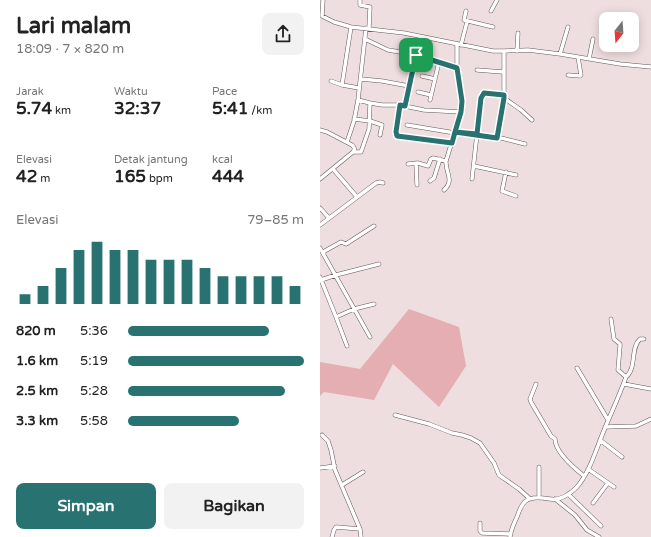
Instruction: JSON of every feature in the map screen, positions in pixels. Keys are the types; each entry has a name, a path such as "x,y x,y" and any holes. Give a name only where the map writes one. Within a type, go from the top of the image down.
{"street":[{"path":"323,0 321,18 351,27 404,33 493,51 528,50 620,64 651,67"},
{"path":"347,142 358,100 370,7 360,5 360,0"},
{"path":"490,0 496,1 491,11"},
{"path":"466,11 464,20 467,22 493,27"},
{"path":"444,190 448,185 449,177 446,161 461,112 462,101 457,68 459,44 467,22"},
{"path":"342,85 351,27"},
{"path":"560,54 568,27"},
{"path":"517,51 518,33"},
{"path":"365,39 388,50 416,55 457,68"},
{"path":"589,59 593,39"},
{"path":"497,138 504,97 504,51"},
{"path":"405,106 416,55"},
{"path":"568,75 581,75 578,57"},
{"path":"430,100 439,62"},
{"path":"477,70 503,72"},
{"path":"422,76 435,79"},
{"path":"360,79 409,86"},
{"path":"331,81 342,85 359,88"},
{"path":"418,92 431,95"},
{"path":"472,179 481,98 484,93 504,97 532,120"},
{"path":"358,100 382,105 400,105 424,110 461,112"},
{"path":"353,152 361,152 362,150 369,129 370,103"},
{"path":"400,105 396,132 397,136 452,143"},
{"path":"354,119 370,121 382,125 380,135"},
{"path":"407,125 477,134 525,144"},
{"path":"320,130 327,132 355,147 353,152 320,179"},
{"path":"408,164 416,163 428,166 432,158 446,161"},
{"path":"430,182 434,178 440,159"},
{"path":"416,163 417,185"},
{"path":"474,166 516,175"},
{"path":"333,169 357,197"},
{"path":"506,172 502,191 516,196"},
{"path":"320,225 376,183 383,183"},
{"path":"320,208 329,218"},
{"path":"323,252 341,242 346,244 374,226"},
{"path":"320,248 370,337"},
{"path":"347,346 321,279 379,264"},
{"path":"336,317 354,309 374,304"},
{"path":"611,318 614,339 620,344 618,370 626,377"},
{"path":"480,523 480,531 482,533 510,535 518,512 524,501 529,498 540,497 555,499 568,494 575,488 588,469 626,377 629,375 637,343 640,339 644,339"},
{"path":"577,368 608,420"},
{"path":"536,384 530,399 531,402 555,439 555,443 568,463 584,476"},
{"path":"624,384 651,389"},
{"path":"395,415 429,424 452,433 471,438 480,443 494,463 499,475 529,498"},
{"path":"605,427 636,426 651,419"},
{"path":"322,435 328,441 334,466 360,529 361,537"},
{"path":"600,440 622,457"},
{"path":"320,468 334,466"},
{"path":"539,467 540,497"},
{"path":"588,469 614,487"},
{"path":"342,485 363,472"},
{"path":"593,503 608,483"},
{"path":"568,494 601,526"},
{"path":"555,499 575,515 587,530 599,537"},
{"path":"332,537 336,527 360,529"}],"shaded area":[{"path":"409,309 459,327 466,366 439,407 393,364 374,400 324,392 320,396 320,362 360,369"}],"route":[{"path":"416,55 405,106 400,105 396,135 399,137 452,143 455,132 477,134 481,98 484,93 487,93 504,95 497,138 455,132 460,119 462,101 457,68 416,55"}]}
